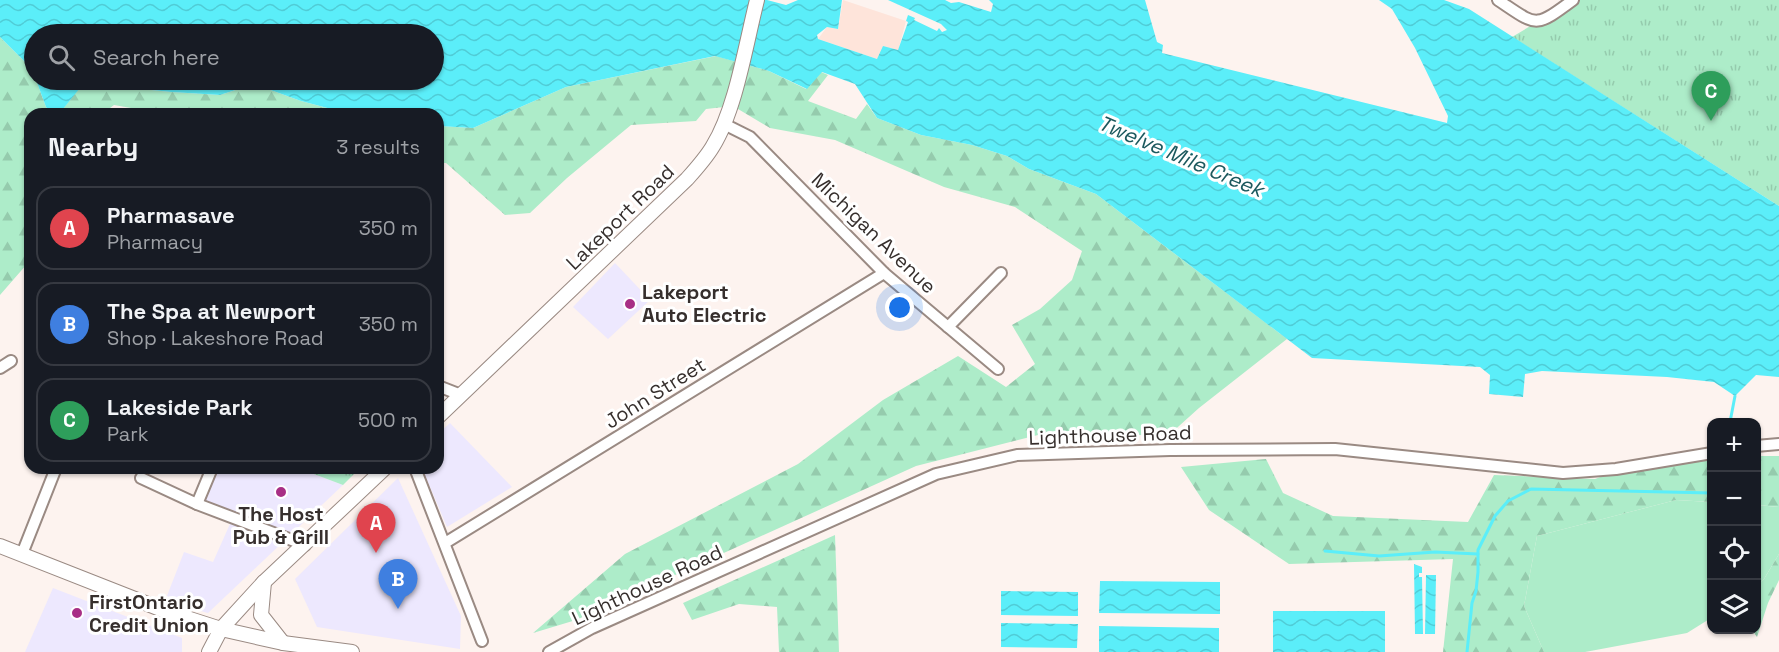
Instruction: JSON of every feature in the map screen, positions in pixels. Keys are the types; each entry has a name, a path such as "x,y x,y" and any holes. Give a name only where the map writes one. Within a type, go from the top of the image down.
{"main road":[{"name":"Lakeport Road","path":"444,411 687,179 713,147 724,124 757,0"},
{"path":"209,652 221,629 264,582 379,474"},
{"path":"0,546 168,612 221,629 283,643 352,652"},
{"path":"264,582 261,615 283,643"}],"street":[{"path":"1498,0 1525,18 1538,21 1554,15 1573,0"},
{"name":"Michigan Avenue","path":"724,124 750,137 884,273 998,369"},
{"name":"John Street","path":"445,543 884,273"},
{"path":"948,327 1001,273"},
{"path":"0,368 11,362"},
{"path":"444,388 461,395"},
{"path":"1761,446 1779,444"},
{"name":"Lighthouse Road","path":"549,652 592,628 936,474 1017,456 1170,450 1335,449 1563,473 1616,469 1707,454"},
{"path":"22,554 54,474"},
{"path":"197,504 210,474"},
{"path":"417,474 482,641"},
{"path":"141,478 197,504 305,545"}],"shaded area":[{"path":"843,0 906,21 898,51 877,59 818,39 827,27 838,29"},
{"path":"615,263 650,300 608,339 573,307"},
{"path":"450,423 512,487 447,527 425,474 444,474 444,428"},
{"path":"214,474 314,474 343,485 208,613 165,601 184,552 213,562 234,515 202,502"},
{"path":"398,478 461,616 460,649 317,627 295,579"},
{"path":"53,588 182,638 182,652 25,652"}],"green space":[{"path":"1574,0 1779,0 1779,206 1512,37"},
{"path":"0,37 24,61 24,90 40,90 47,108 24,108 24,267 0,295"},
{"path":"716,56 769,71 806,89 821,72 828,75 808,101 856,119 867,104 877,118 921,135 972,145 1007,156 1029,169 1096,194 1287,339 1199,408 1169,435 1038,435 916,466 576,620 533,633 625,554 798,464 883,400 958,356 1006,387 1035,364 1012,325 1040,309 1072,280 1082,251 1015,207 944,187 835,140 770,128 733,106 706,109 696,121 631,125 567,178 530,213 505,215 444,163 444,126 473,128 566,87"},
{"path":"78,90 151,90 220,95 235,90 271,90 327,108 131,108 114,105 110,108 64,108"},
{"path":"1761,456 1779,456 1779,507 1761,505"},
{"path":"1266,459 1283,493 1333,516 1468,522 1494,475 1595,479 1627,467 1707,459 1707,502 1676,500 1537,536 1524,606 1544,652 1443,652 1453,559 1289,564 1209,510 1181,467"},
{"path":"314,474 354,474 343,485"},
{"path":"1676,500 1707,502 1707,620 1687,633 1585,652 1544,652 1524,606 1537,536"},
{"path":"1761,505 1779,507 1779,554 1761,582"},
{"path":"835,535 839,652 779,652 777,607 739,604 692,620 683,603"},
{"path":"1779,554 1779,580 1761,625 1761,582"}],"water":[{"name":"Twelve Mile Creek","path":"0,0 767,0 786,5 798,0 842,0 838,29 827,27 817,35 818,39 877,59 883,46 898,50 908,22 906,21 908,15 937,31 939,28 942,32 947,30 941,24 888,0 945,0 991,12 993,4 989,0 1145,0 1157,42 1163,45 1162,53 1447,123 1448,116 1415,48 1392,9 1379,0 1444,0 1469,9 1779,206 1779,377 1756,375 1735,396 1714,382 1667,377 1542,371 1525,374 1523,397 1489,394 1490,375 1480,367 1312,358 1096,194 1029,169 1007,156 972,145 921,135 877,118 855,84 822,72 807,89 769,71 715,56 566,87 473,128 444,126 444,108 327,108 271,90 444,90 444,24 24,24 24,61 0,37"},
{"path":"40,90 78,90 64,108 46,107"},
{"path":"152,90 235,90 220,95"},
{"path":"1414,564 1422,567 1419,577 1422,577 1423,634 1415,634"},
{"path":"1426,575 1436,575 1435,634 1425,634"},
{"path":"1100,581 1220,582 1220,614 1099,613"},
{"path":"1001,591 1078,592 1078,616 1001,615"},
{"path":"1273,611 1385,611 1385,652 1273,652"},
{"path":"1001,623 1078,624 1077,648 1001,647"},
{"path":"1099,626 1219,628 1219,652 1099,652"}],"waterway":[{"path":"1731,418 1735,396"},
{"path":"1467,652 1472,603 1476,591 1478,550 1495,516 1508,501 1531,489 1707,493"},
{"path":"1325,551 1379,556 1435,552 1478,554"}],"place":[{"name":"Lakeside Park","path":"1711,121"},
{"name":"Lakeport Auto Electric","path":"630,304"},
{"name":"The Host Pub & Grill","path":"281,492"},
{"name":"Pharmasave","path":"376,553"},
{"name":"The Spa at Newport","path":"398,609"},
{"name":"FirstOntario Credit Union","path":"77,613"}]}
